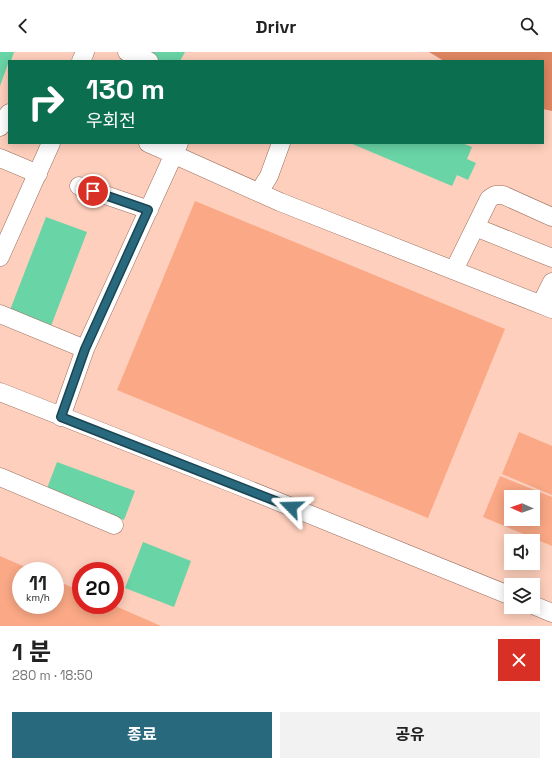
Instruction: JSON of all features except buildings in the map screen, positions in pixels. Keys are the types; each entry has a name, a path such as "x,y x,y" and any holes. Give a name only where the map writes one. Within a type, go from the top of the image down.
{"lane":[{"path":"127,52 147,60"},
{"path":"0,127 8,115"},
{"path":"0,255 51,144"},
{"path":"154,144 177,148 259,192 546,307 552,282"},
{"path":"259,192 269,176 280,144"},
{"path":"61,417 85,349 177,148"},
{"path":"0,158 38,174"},
{"path":"80,186 148,210"},
{"path":"454,270 488,199 495,195 503,195 552,217"},
{"path":"475,227 552,258"},
{"path":"0,314 85,349"},
{"path":"0,392 247,489 504,593"},
{"path":"0,477 114,525"},
{"path":"540,608 552,613"}],"shaded area":[{"path":"429,52 552,52 552,111 544,109 544,60 442,60"},
{"path":"195,201 505,329 428,518 117,390"},
{"path":"519,432 552,446 552,495 502,474"},
{"path":"500,476 535,490 504,490 504,526 483,517"},
{"path":"540,492 552,497 552,546 540,541 540,534 523,534 504,526 540,526"},
{"path":"0,556 14,562 12,562 12,614 64,614 64,584 72,587 72,614 124,614 124,610 161,626 0,626"}],"route":[{"path":"93,191 148,210 85,349 61,417 291,507"}]}
